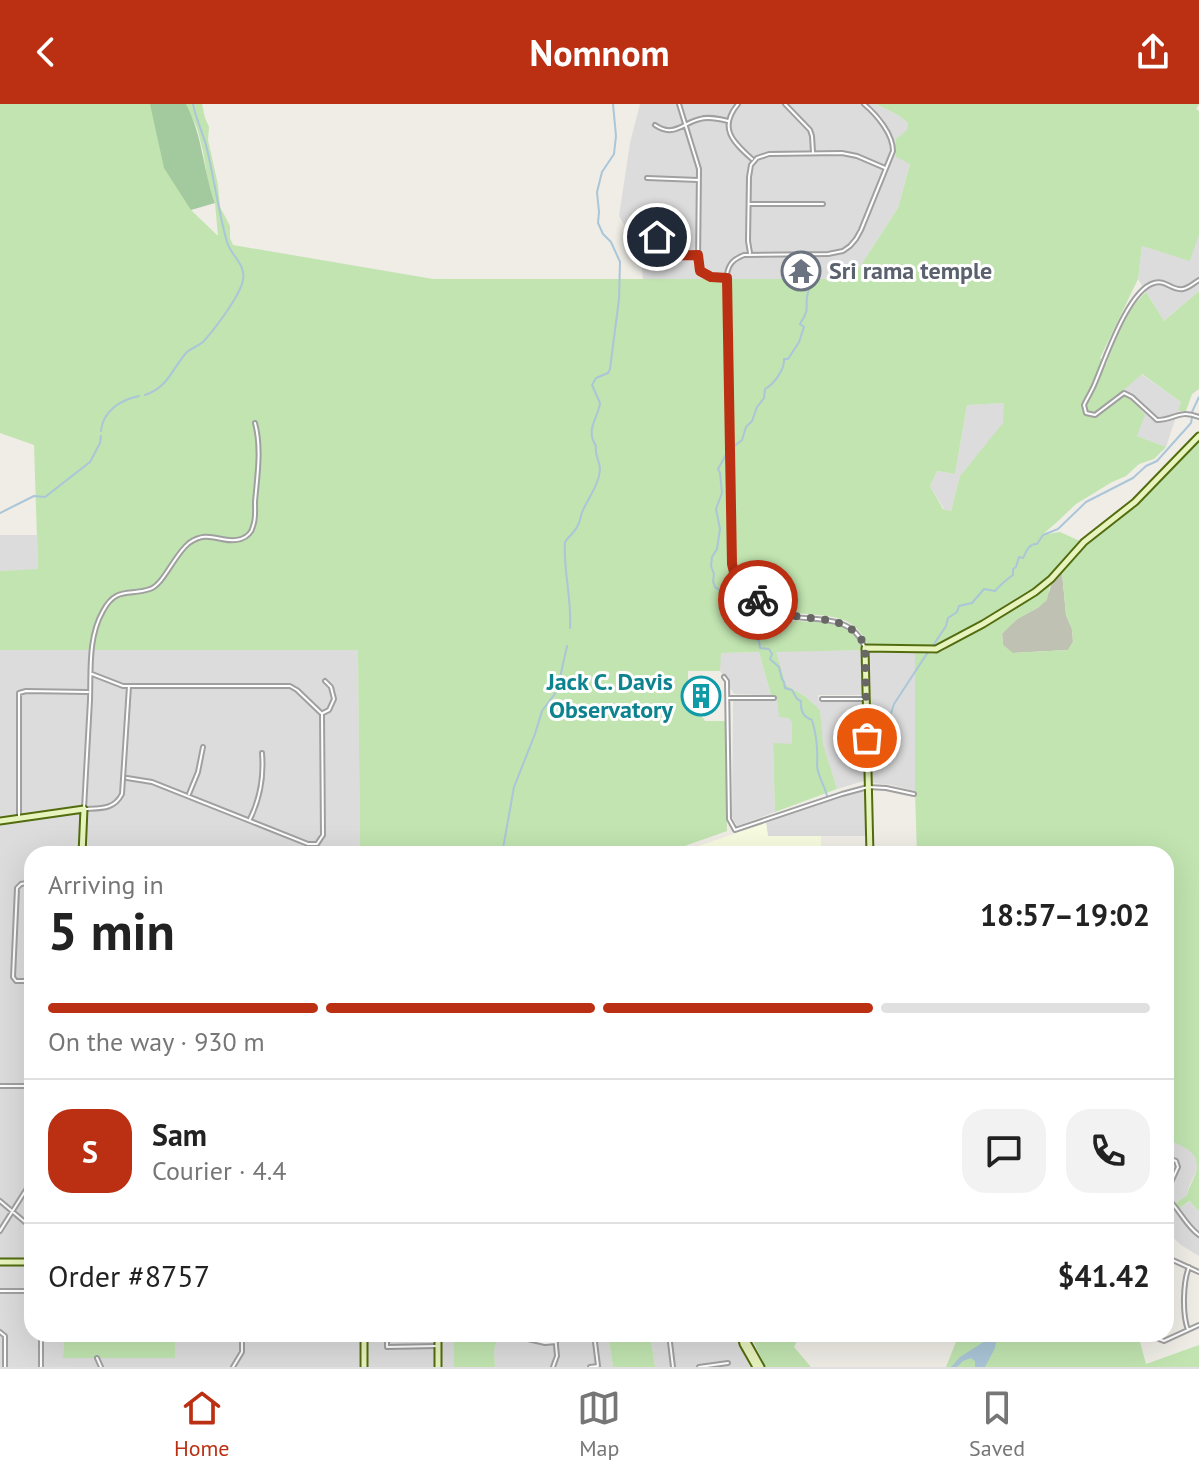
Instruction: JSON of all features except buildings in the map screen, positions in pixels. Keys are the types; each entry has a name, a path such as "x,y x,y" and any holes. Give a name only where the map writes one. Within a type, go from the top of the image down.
{"street":[{"path":"679,104 698,160 700,271 711,277 727,278"},
{"path":"738,104 728,121 730,136 754,161"},
{"path":"785,104 810,130 813,153"},
{"path":"864,104 888,133 893,151 856,239 843,251 828,254 750,254 733,260 727,278 733,571 746,589 773,612 825,619 847,626 857,633 865,648 870,846"},
{"path":"655,125 667,130 704,118 728,121"},
{"path":"750,254 749,177 754,161 769,154 848,154 886,168"},
{"path":"647,178 699,180"},
{"path":"749,204 823,204"},
{"path":"657,235 658,245 664,252 698,255"},
{"path":"1199,280 1180,290 1163,282 1155,282 1138,295 1122,319 1091,393 1085,400 1084,410 1095,415 1124,393 1157,420 1167,420 1181,413 1199,417"},
{"path":"82,846 92,649 99,619 112,599 126,592 154,587 177,554 196,538 206,536 238,540 252,530 258,447 255,423"},
{"path":"865,648 936,649 1035,592 1084,542 1135,502 1199,436"},
{"path":"91,674 129,686 287,686 297,690 322,714 323,835 320,842 314,844 152,782 124,778"},
{"path":"724,677 728,698 729,819 735,830 868,787 914,794"},
{"path":"322,714 329,710 334,699 331,687 325,681"},
{"path":"0,821 115,804 122,794 124,778 129,686"},
{"path":"20,818 19,693 90,692"},
{"path":"728,698 774,698"},
{"path":"822,699 866,699"},
{"path":"188,795 198,772 203,747"},
{"path":"250,820 260,796 264,773 262,753"},
{"path":"24,883 16,891 13,977 16,981 24,981"},
{"path":"0,1086 24,1086"},
{"path":"0,1231 24,1193"},
{"path":"0,1201 24,1222"},
{"path":"1174,1205 1199,1235"},
{"path":"1174,1260 1199,1272"},
{"path":"0,1262 24,1262"},
{"path":"1188,1330 1185,1281 1189,1267"},
{"path":"0,1291 24,1291"},
{"path":"1174,1336 1199,1325"},
{"path":"0,1332 5,1336 5,1367"},
{"path":"41,1342 41,1367"},
{"path":"233,1367 242,1352 242,1342"},
{"path":"364,1342 364,1367"},
{"path":"387,1342 387,1347 438,1346"},
{"path":"438,1342 438,1367"},
{"path":"541,1342 556,1342 557,1356 553,1367"},
{"path":"590,1367 598,1366 595,1342"},
{"path":"670,1342 673,1367"},
{"path":"747,1342 759,1367"},
{"path":"97,1358 101,1367"},
{"path":"699,1367 728,1363"}],"shaded area":[{"path":"640,104 876,104 908,123 910,163 898,208 852,279 643,279 640,252 619,216 630,143"},
{"path":"1199,235 1199,291 1164,321 1138,279 1142,246 1190,260"},
{"path":"1141,374 1181,402 1166,447 1137,436 1129,397 1124,390"},
{"path":"1004,403 1004,423 960,476 951,511 944,509 930,486 937,471 955,474 967,405"},
{"path":"0,535 37,535 38,570 0,571"},
{"path":"1062,572 1066,615 1073,642 1068,650 1012,653 1003,645 1002,633 1017,619 1039,607 1050,590 1051,581"},
{"path":"0,650 358,650 360,846 24,846 24,1262 0,1262"},
{"path":"863,650 864,693 818,695 819,702 861,700 864,703 865,778 864,781 837,789 822,743 820,710 786,685 775,651"},
{"path":"870,651 915,653 915,791 871,783"},
{"path":"759,652 771,695 777,695 792,723 792,744 773,744 775,812 737,826 732,817 733,701 770,700 767,695 734,694 720,671 720,653"},
{"path":"865,790 866,836 768,836 766,823"},
{"path":"766,823 768,836 821,836 821,846 698,846"},
{"path":"1174,1143 1188,1148 1197,1161 1197,1170 1187,1195 1174,1204"},
{"path":"1191,1201 1199,1211 1199,1256 1174,1238 1174,1212"},
{"path":"0,1264 24,1264 24,1342 64,1342 63,1357 175,1357 175,1342 359,1342 359,1367 0,1367"},
{"path":"364,1342 454,1342 454,1367 364,1367"},
{"path":"496,1342 609,1342 613,1367 495,1367"},
{"path":"651,1342 738,1342 750,1367 655,1367"}],"green space":[{"path":"0,104 150,104 191,210 218,236 215,203 203,151 186,104 202,104 209,127 208,140 220,207 230,226 233,245 433,279 724,279 728,564 741,593 763,614 785,620 833,624 854,633 860,641 863,650 776,652 786,685 820,710 823,744 837,789 775,812 773,743 792,744 792,723 789,718 779,717 777,696 771,695 759,652 721,653 720,671 688,671 688,697 705,721 725,721 727,831 685,846 360,846 358,650 0,650 0,571 38,569 34,445 0,433"},
{"path":"150,104 186,104 196,128 215,203 191,210 164,168"},
{"path":"876,104 1199,104 1196,109 1199,111 1199,235 1190,261 1142,246 1138,279 1100,358 1106,365 1127,317 1146,292 1164,321 1199,291 1199,389 1192,394 1186,411 1178,411 1181,402 1142,374 1124,390 1145,415 1137,436 1166,447 1154,459 1139,464 1126,476 1076,504 1042,535 1060,532 1080,541 1042,584 936,645 867,644 861,633 842,620 784,611 752,589 734,564 731,279 852,279 898,208 910,164 896,157 896,139 907,130 908,123","holes":["1004,403 1003,423 960,476 951,511 943,509 930,486 937,471 955,474 967,405"]},
{"path":"1199,442 1199,1211 1190,1201 1174,1212 1174,1204 1187,1195 1197,1163 1192,1153 1174,1143 1174,846 917,846 915,653 943,651 1051,581 1047,600 1017,619 1002,634 1003,645 1013,653 1068,650 1073,642 1072,629 1066,615 1062,572 1089,542 1118,521"},
{"path":"64,1342 175,1342 175,1358 63,1358"},
{"path":"454,1342 496,1342 495,1367 454,1367"},
{"path":"609,1342 651,1342 655,1367 613,1367"},
{"path":"754,1342 796,1342 794,1347 811,1367 764,1367"},
{"path":"956,1342 1140,1342 1146,1364 1199,1345 1199,1367 946,1367"}],"water":[{"path":"984,1342 996,1342 985,1367 975,1367 975,1361 971,1358 957,1367 951,1367 960,1357"}],"waterway":[{"path":"145,395 160,387 187,352 208,337 232,303 243,280 242,269 227,242 206,145 193,104"},
{"path":"570,628 565,542 578,525 599,475 600,466 592,434 600,403 592,385 596,378 610,369 619,299 620,262 598,223 597,192 602,172 614,154 613,104"},
{"path":"732,448 742,440 746,427 764,398 765,389 778,376 784,359 788,359 799,342 804,327 800,324 807,310 809,280"},
{"path":"101,431 109,412 125,400 139,396"},
{"path":"1192,412 1199,397"},
{"path":"932,647 948,618 957,612 959,606 972,603 984,589 995,591 1013,575 1019,557 1023,558 1028,548 1037,544 1043,535 1058,529 1086,502 1133,478 1157,461 1191,423 1192,417"},
{"path":"0,513 34,496 45,497 90,462 101,436"},
{"path":"727,453 718,469 722,493 716,509 720,529 717,549 712,557 713,581 729,606 744,616 749,633 759,641 760,648 769,649 772,654 770,659 779,667 785,688 792,690 801,701 803,713 812,720 817,742 817,769 827,796"},
{"path":"503,846 514,787 542,711 557,691 567,646"},
{"path":"888,723 894,704 928,652"}],"way so far":[{"path":"758,600 779,614 835,621 861,638 865,652 867,738"}],"place":[{"name":"Sri rama temple","path":"801,271"},
{"name":"Jack C. Davis Observatory","path":"701,696"}],"route":[{"path":"657,237 658,245 664,252 698,255 698,265 704,275 727,278 732,564 735,576 758,600"}]}
